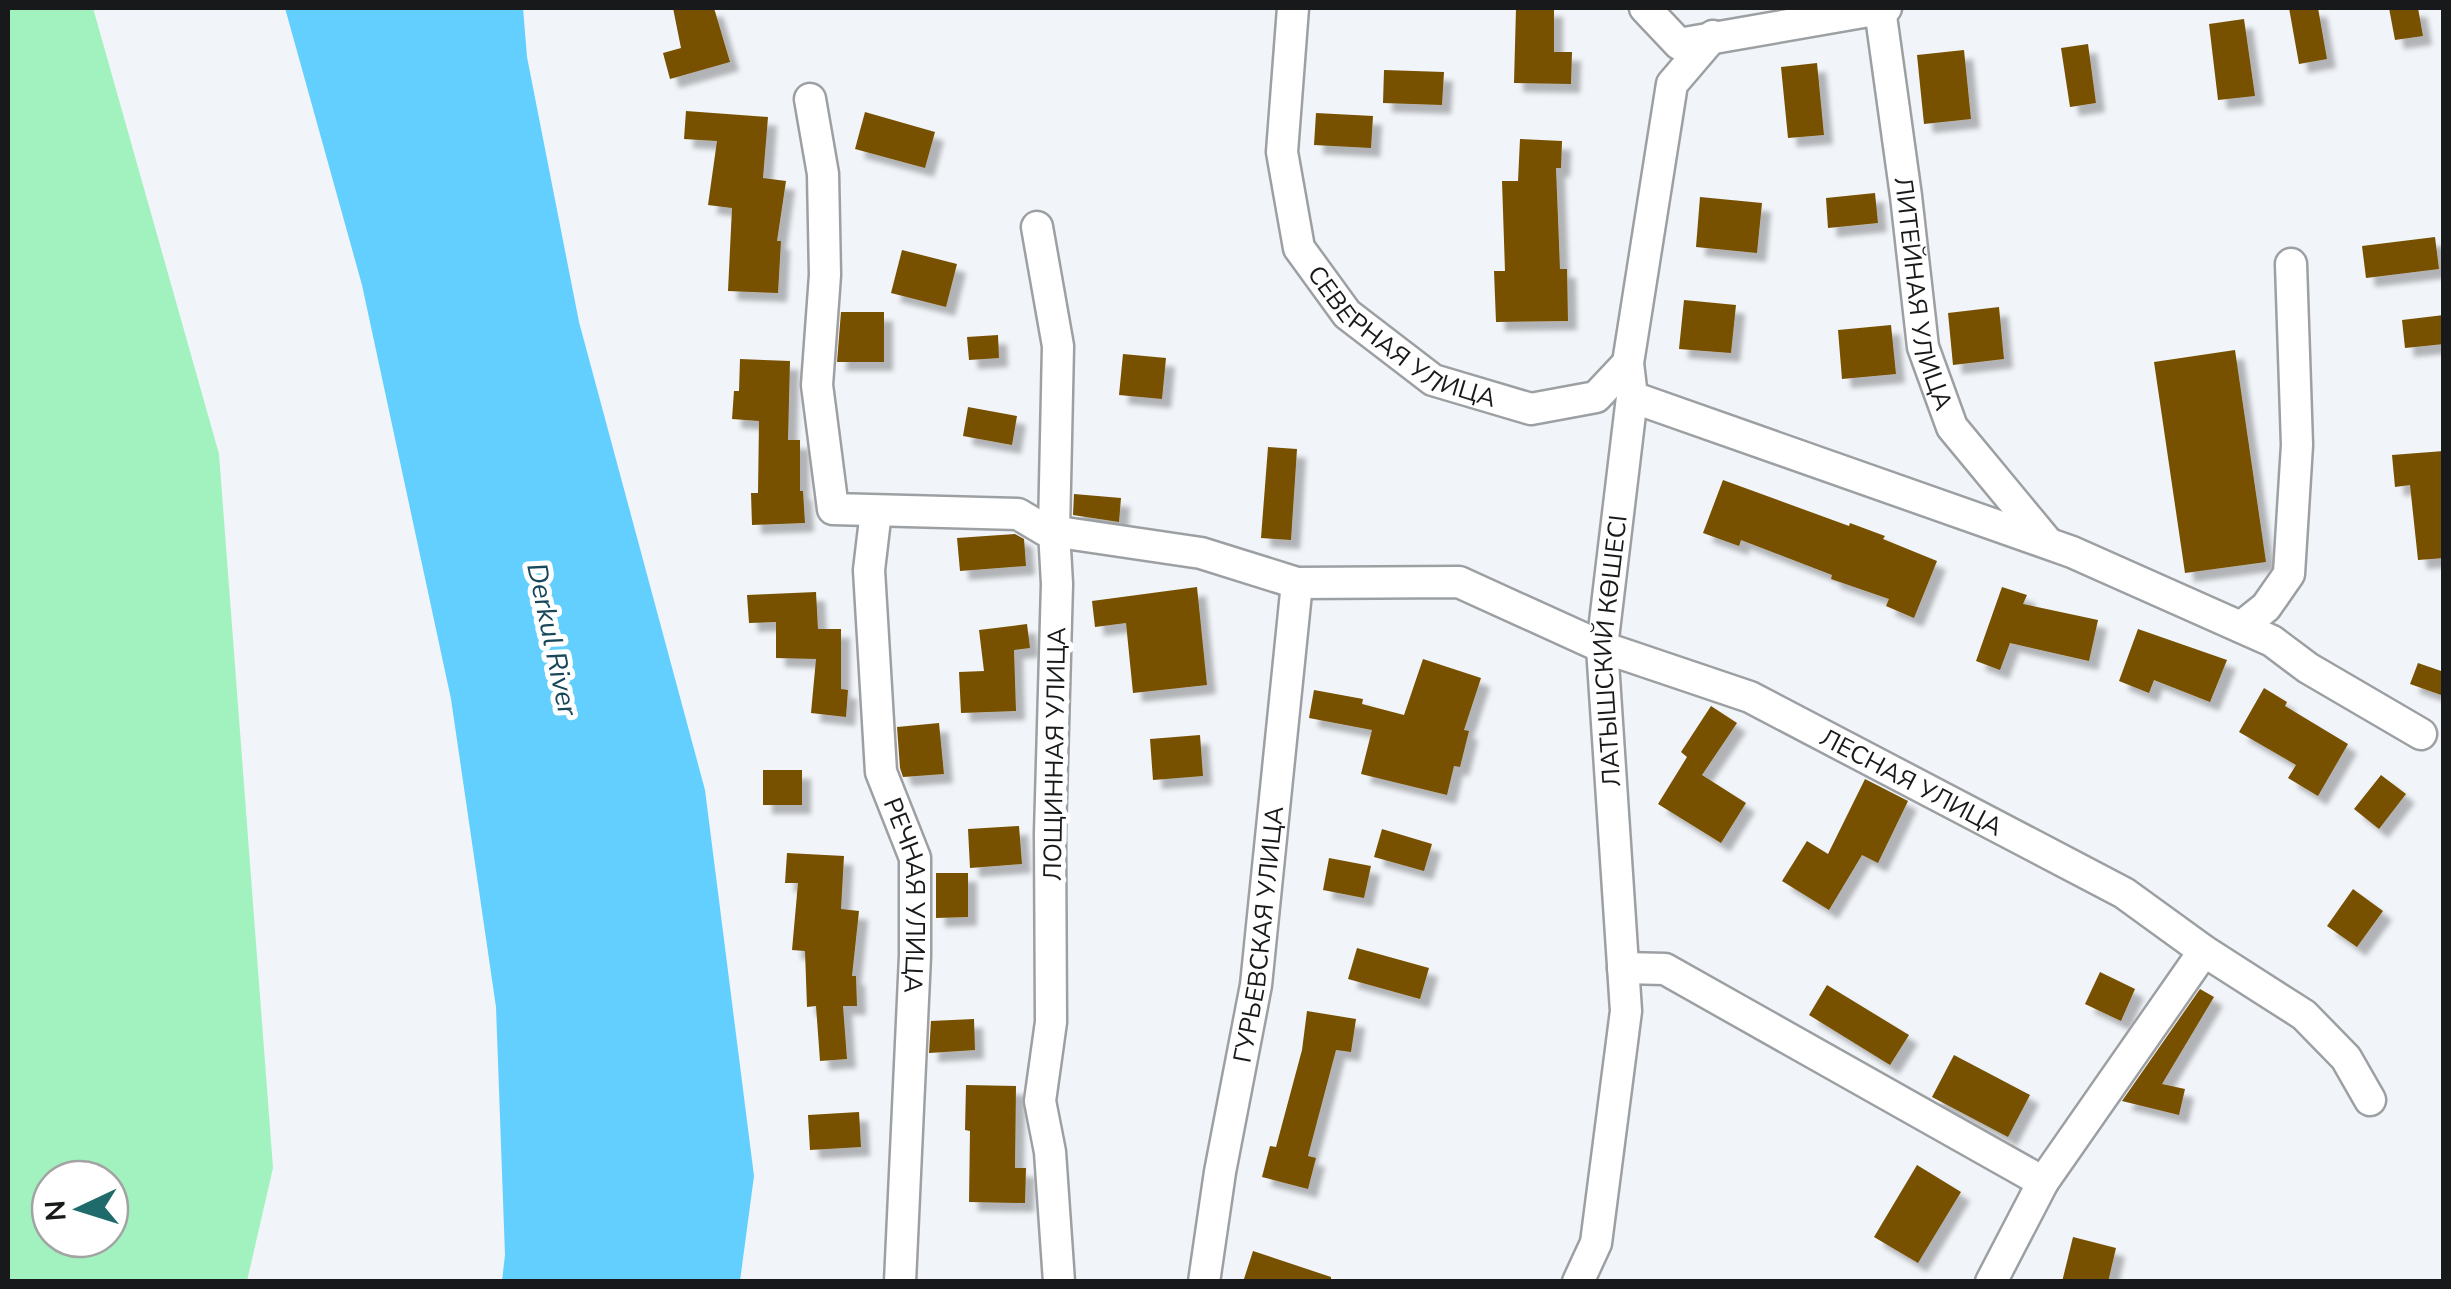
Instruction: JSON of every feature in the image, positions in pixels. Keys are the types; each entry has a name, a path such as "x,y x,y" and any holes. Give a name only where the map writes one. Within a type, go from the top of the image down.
{"street":[{"name":"СЕВЕРНАЯ УЛИЦА","path":"1294,8 1282,152 1299,248 1347,314 1433,380 1532,408 1596,397 1628,363"},
{"path":"1645,8 1679,44 1883,8"},
{"name":"ЛИТЕЙНАЯ УЛИЦА","path":"1883,8 1922,347 1952,427 2048,544"},
{"name":"ЛАТЫШСКИЙ КӨШЕСІ","path":"1584,1279 1596,1243 1626,1011 1602,647 1632,397 1628,363 1672,84 1713,36"},
{"name":"ЛЕСНАЯ УЛИЦА","path":"810,99 823,174 825,275 817,385 832,509 1018,514 1045,530 1200,553 1297,583 1459,582 1602,647 1750,698 2124,893 2204,951 2304,1015 2346,1058 2370,1100"},
{"name":"ЛОЩИННАЯ УЛИЦА","path":"1037,227 1058,346 1051,1022 1040,1101 1050,1152 1059,1282"},
{"path":"2241,627 2266,607 2289,574 2297,445 2291,264"},
{"name":"ЛИТЕЙНАЯ УЛИЦА","path":"1632,397 2048,544 2272,641 2308,668 2421,734"},
{"name":"РЕЧНАЯ УЛИЦА","path":"876,511 869,570 881,772 915,858 915,956 900,1282"},
{"name":"ГУРЬЕВСКАЯ УЛИЦА","path":"1204,1282 1220,1172 1256,985 1297,583"},
{"path":"1991,1282 2043,1182 2204,951"},
{"path":"1622,968 1665,969 2043,1182"}],"green space":[{"path":"8,8 93,8 219,454 273,1168 247,1281 8,1281"}],"water":[{"name":"Derkul River","path":"285,8 523,8 527,57 579,322 705,790 754,1176 740,1281 502,1281 505,1255 496,1007 451,699 362,285"}],"building":[{"path":"673,8 714,8 730,62 670,79 663,53 681,48"},
{"path":"1516,8 1554,8 1554,52 1572,52 1571,84 1514,83"},
{"path":"2289,8 2318,8 2327,59 2299,64"},
{"path":"2389,8 2418,8 2423,36 2395,40"},
{"path":"2244,19 2255,96 2218,100 2209,24"},
{"path":"2088,44 2096,103 2070,107 2061,48"},
{"path":"1964,50 1971,119 1924,124 1917,55"},
{"path":"1817,63 1824,135 1788,138 1781,67"},
{"path":"1384,70 1444,72 1442,105 1383,103"},
{"path":"686,111 768,117 763,178 786,181 777,241 781,241 778,293 728,291 732,208 708,205 717,141 684,139"},
{"path":"865,112 935,132 925,168 855,149"},
{"path":"1316,113 1373,116 1371,148 1314,145"},
{"path":"1520,139 1562,141 1561,168 1556,168 1560,269 1567,269 1568,321 1496,322 1494,271 1505,271 1502,181 1518,181"},
{"path":"1875,193 1878,223 1828,228 1826,198"},
{"path":"1700,197 1762,203 1757,253 1696,247"},
{"path":"2435,237 2439,269 2366,278 2362,246"},
{"path":"902,250 957,264 946,307 891,293"},
{"path":"1684,300 1736,305 1731,353 1679,349"},
{"path":"1999,307 2004,359 1953,365 1948,313"},
{"path":"841,312 884,312 884,362 837,362"},
{"path":"2444,315 2444,344 2405,348 2402,320"},
{"path":"1891,325 1896,374 1842,379 1838,330"},
{"path":"998,335 999,358 969,360 967,337"},
{"path":"2235,350 2266,562 2185,573 2154,362"},
{"path":"1123,354 1166,358 1162,399 1119,395"},
{"path":"740,359 790,361 788,440 800,440 800,491 805,523 752,525 751,493 758,493 759,421 732,419 734,391 739,391"},
{"path":"968,407 1017,416 1012,445 963,436"},
{"path":"1268,447 1297,449 1291,540 1261,538"},
{"path":"2444,451 2444,558 2418,560 2410,485 2395,487 2392,455"},
{"path":"1723,480 1885,536 1883,539 1937,561 1914,618 1886,606 1889,599 1831,579 1832,575 1741,540 1739,546 1703,533"},
{"path":"1074,494 1121,498 1119,522 1073,515"},
{"path":"1015,534 1024,539 1026,566 960,571 957,538"},
{"path":"1197,587 1207,685 1133,693 1126,623 1095,627 1092,601"},
{"path":"2002,587 2027,595 2023,604 2098,620 2089,661 2010,643 2000,670 1976,661"},
{"path":"816,592 818,629 841,629 841,689 848,690 846,717 811,713 816,659 776,658 776,622 749,623 747,595"},
{"path":"1027,624 1030,648 1014,650 1016,711 961,713 959,672 984,671 979,630"},
{"path":"2138,629 2227,660 2210,702 2154,680 2149,693 2119,681"},
{"path":"1423,659 1481,678 1464,730 1469,731 1460,767 1454,766 1447,795 1361,774 1372,730 1309,718 1314,690 1363,699 1362,704 1404,715"},
{"path":"2418,663 2444,672 2444,696 2410,684"},
{"path":"2264,688 2287,702 2285,706 2348,744 2318,796 2288,778 2296,765 2239,732"},
{"path":"1711,706 1737,723 1702,775 1746,803 1721,843 1658,804 1687,757 1681,752"},
{"path":"939,723 944,774 903,777 897,727"},
{"path":"1200,735 1203,776 1153,780 1150,739"},
{"path":"763,770 802,770 802,805 763,805"},
{"path":"2381,775 2406,794 2379,829 2354,809"},
{"path":"1865,779 1908,801 1878,863 1862,855 1829,910 1782,881 1807,841 1828,854"},
{"path":"1019,826 1022,864 970,868 968,829"},
{"path":"1382,829 1432,844 1424,871 1374,857"},
{"path":"787,853 844,856 841,909 859,911 852,976 856,976 857,1006 843,1006 847,1059 820,1061 816,1006 807,1007 805,951 792,950 798,883 785,883"},
{"path":"1329,858 1371,866 1364,898 1323,890"},
{"path":"936,873 968,873 968,917 936,918"},
{"path":"2353,889 2383,911 2357,947 2327,926"},
{"path":"1357,948 1429,968 1420,999 1348,979"},
{"path":"2100,972 2135,989 2121,1021 2085,1004"},
{"path":"1827,985 1909,1035 1890,1065 1809,1015"},
{"path":"2200,989 2214,997 2162,1084 2185,1089 2179,1115 2122,1101"},
{"path":"1307,1011 1356,1019 1351,1052 1336,1050 1308,1156 1316,1158 1308,1189 1262,1177 1270,1146 1276,1147 1302,1050"},
{"path":"974,1019 975,1050 929,1053 931,1021"},
{"path":"1954,1055 2030,1095 2008,1137 1932,1097"},
{"path":"966,1085 1016,1086 1015,1168 1026,1168 1025,1203 969,1202"},
{"path":"859,1112 861,1147 810,1150 808,1115"},
{"path":"1917,1165 1961,1192 1918,1263 1874,1237"},
{"path":"2073,1237 2116,1248 2108,1282 2062,1282"},
{"path":"1253,1251 1331,1277 1331,1282 1243,1282"}]}
